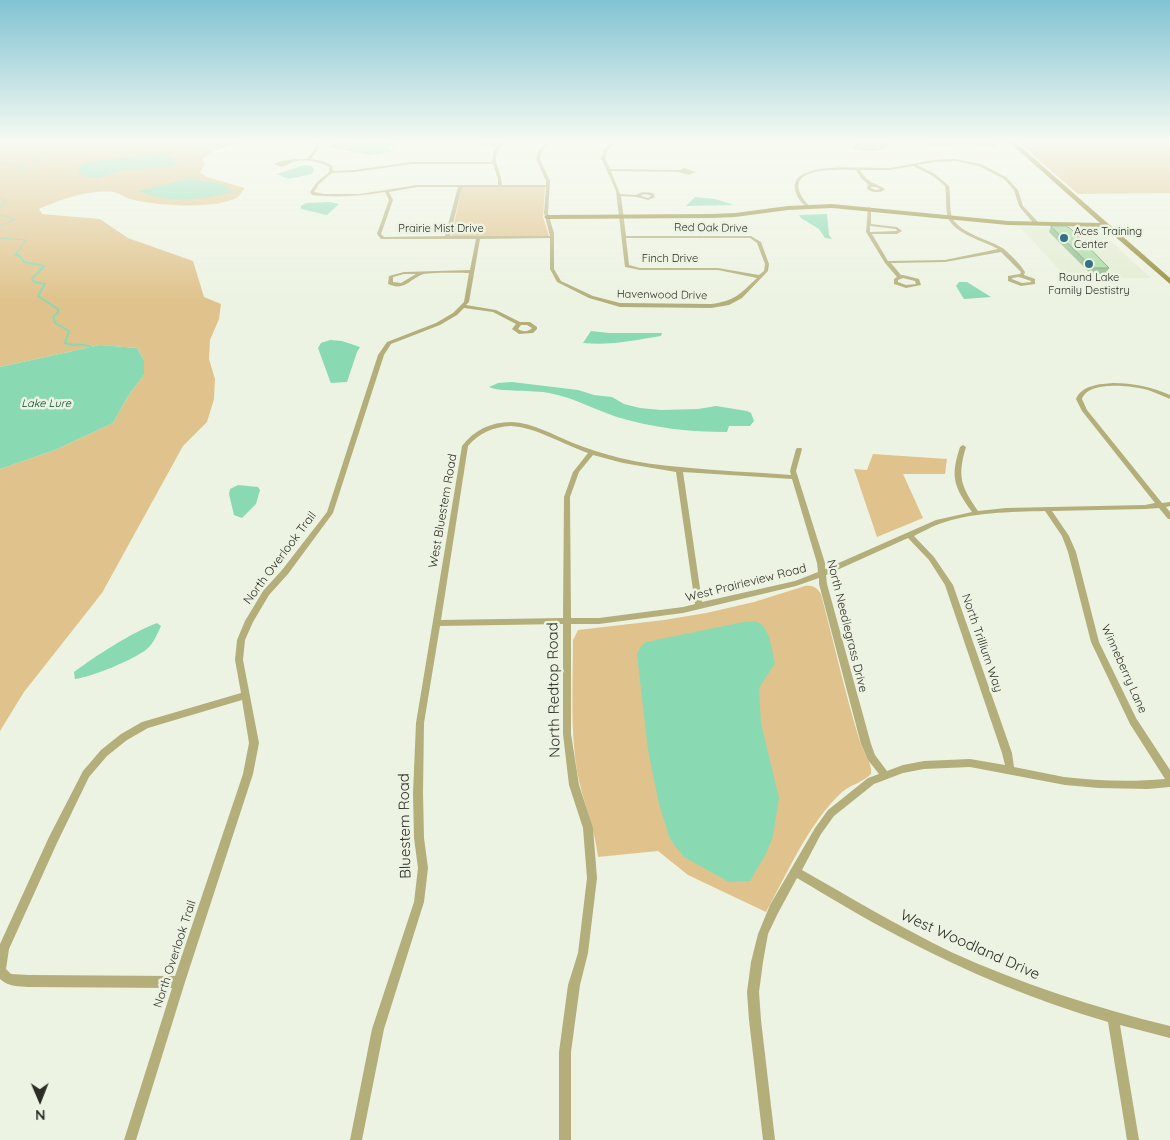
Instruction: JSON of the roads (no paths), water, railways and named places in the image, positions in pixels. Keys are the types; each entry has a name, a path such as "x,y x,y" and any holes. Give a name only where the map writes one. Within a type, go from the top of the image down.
{"street":[{"path":"313,193 351,195 364,193"},
{"name":"Prairie Mist Drive","path":"388,193 391,200 379,234 381,236 389,238 552,237"},
{"path":"448,238 458,193"},
{"name":"Havenwood Drive","path":"548,193 547,217 552,237 552,269 559,282 591,298 610,304 635,306 720,306 740,298 761,277"},
{"path":"799,193 807,206"},
{"path":"948,193 950,217 953,222 962,229 1002,250 1020,268 1023,272 1022,275"},
{"path":"1017,193 1021,206 1036,223"},
{"path":"1070,193 1170,282"},
{"path":"618,195 638,196"},
{"name":"Finch Drive","path":"618,195 626,264 631,268 727,270 761,277"},
{"path":"547,217 735,215 807,206 869,208 1008,223 1104,223"},
{"path":"869,208 869,233 887,262 900,277"},
{"path":"869,225 897,228 900,231 897,234 869,233"},
{"name":"Red Oak Drive","path":"623,237 751,237 759,242 767,264 766,270 761,277"},
{"path":"478,238 466,302 463,306 494,311 519,324"},
{"path":"887,262 945,261 1002,250"},
{"path":"421,273 403,284 394,285 389,279 396,274 421,273 471,271"},
{"path":"1014,275 1022,275 1033,280 1033,283 1021,285 1011,282 1009,278 1014,275"},
{"name":"North Overlook Trail","path":"130,1140 179,982 248,774 254,744 239,660 241,640 249,621 266,594 286,572 330,512 381,355 389,343 438,324 455,314 463,306"},
{"path":"1170,397 1140,386 1113,385 1091,387 1081,394 1079,399 1084,410 1170,517"},
{"name":"West Bluestem Road","path":"436,623 465,446 472,437 496,426 520,424 531,427 592,452 624,461 679,469 795,477"},
{"path":"963,447 956,472 957,482 976,513"},
{"path":"795,477 793,471 798,449"},
{"name":"North Redtop Road","path":"565,1140 565,1052 574,985 583,953 592,878 588,828 574,785 568,741 566,622 567,497 576,472 592,452"},
{"path":"679,469 699,607"},
{"name":"North Needlegrass Drive","path":"795,477 821,563 821,574 866,744 871,757 885,776"},
{"name":"West Prairieview Road","path":"436,623 566,622 623,619 699,607 742,598 821,574 938,522 976,513 1170,504"},
{"name":"Winneberry Lane","path":"1047,509 1065,536 1072,552 1095,642 1133,721 1170,778"},
{"name":"North Trillium Way","path":"910,536 928,553 939,567 949,585 1010,770"},
{"name":"Bluestem Road","path":"356,1140 378,1029 419,902 423,868 419,838 418,793 420,723 436,623"},
{"path":"179,982 29,981 8,979 0,970 4,948 53,840 86,774 104,753 124,737 145,725 245,695"},
{"path":"769,1140 754,1020 754,992 763,934 774,909 818,831 831,813 871,781 903,769 948,763 970,763 1065,781 1099,784 1170,783"},
{"name":"West Woodland Drive","path":"796,872 926,945 1012,984 1113,1017 1170,1032"},
{"path":"1113,1017 1133,1140"}],"water":[{"path":"146,193 228,193 186,199 162,198"},
{"path":"695,197 715,199 734,205 686,206"},
{"path":"330,202 339,204 327,215 301,209 301,206 306,203"},
{"path":"827,214 829,235 832,239 825,238 819,229 799,215"},
{"path":"959,282 967,282 991,297 964,299 956,286"},
{"path":"591,331 662,333 661,336 622,342 603,344 583,343"},
{"path":"330,340 342,341 360,347 347,382 331,383 330,381 318,348 321,343"},
{"name":"Lake Lure","path":"100,345 137,348 144,360 144,375 128,396 113,423 55,450 0,469 0,367"},
{"path":"512,382 578,390 594,395 612,397 624,404 640,408 661,410 698,409 716,406 747,411 751,413 754,421 750,426 729,426 727,432 672,429 617,417 558,395 543,392 500,390 489,387 498,383"},
{"path":"238,485 258,487 260,490 256,504 242,518 234,515 229,494 230,489"},
{"path":"744,622 757,622 765,629 770,640 775,663 759,688 761,723 779,798 773,836 766,854 750,881 729,882 684,857 670,839 659,804 648,750 637,654 641,646 646,642"},
{"path":"157,623 161,626 147,649 112,667 75,679 74,672 93,659 125,638"}],"waterway":[{"path":"0,199 7,201 0,207"},
{"path":"0,215 15,219 0,227"},
{"path":"0,238 26,240 16,254"},
{"path":"16,254 24,262 44,266 32,279 34,282 45,284 38,296 58,309 58,313 53,317 55,323 69,331 65,343 91,347"}],"place":[{"name":"Aces Training Center","path":"1064,238"},
{"name":"Round Lake Family Destistry","path":"1089,264"}]}
